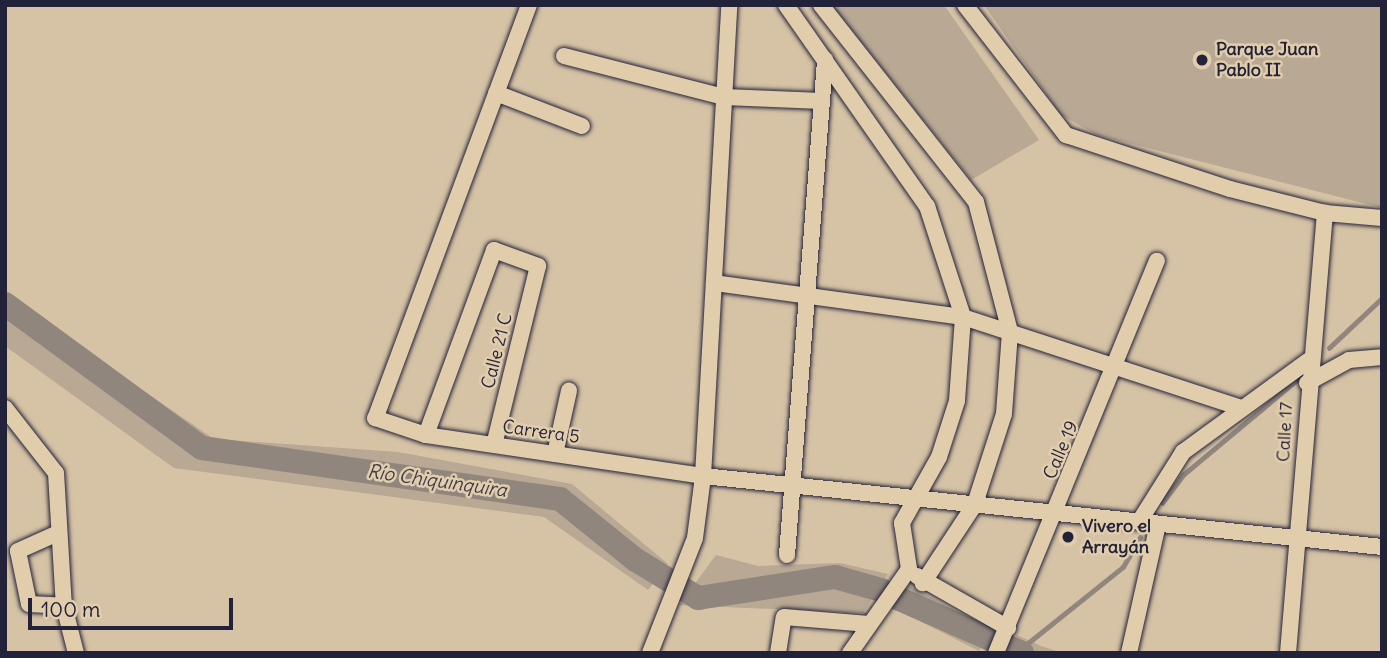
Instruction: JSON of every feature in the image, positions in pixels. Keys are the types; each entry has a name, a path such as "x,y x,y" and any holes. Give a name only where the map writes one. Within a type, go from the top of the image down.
{"street":[{"path":"529,5 496,93 582,126"},
{"path":"650,653 667,600 695,538 703,476 729,5"},
{"path":"786,5 927,206 964,317 957,401 919,496 902,523 909,569 923,583 1006,632"},
{"path":"821,5 976,202 1010,332 1004,415 975,504 923,583"},
{"path":"965,5 1066,135 1325,213 1382,218"},
{"path":"564,56 724,97 822,101"},
{"path":"788,555 825,59"},
{"name":"Carrera 5","path":"496,93 375,418 426,435 703,476 919,496 1054,517 1139,522 1382,547"},
{"name":"Calle 17","path":"1288,653 1300,540 1308,361 1325,213"},
{"name":"Calle 21 C","path":"426,435 494,250 538,266 494,445"},
{"name":"Calle 19","path":"996,653 1118,365 1157,261"},
{"path":"714,283 807,300 964,317 1118,365 1239,407"},
{"path":"1307,383 1349,360 1382,357"},
{"path":"1139,522 1183,452 1239,407 1308,361"},
{"path":"555,454 569,391"},
{"path":"5,408 52,462 64,606 76,653"},
{"path":"1129,653 1158,524"},
{"path":"58,533 18,551 29,604 64,606"},
{"path":"850,653 909,569"},
{"path":"778,653 784,617 869,624"}],"shaded area":[{"path":"832,5 944,5 1039,140 971,180"},
{"name":"Parque Juan Pablo II","path":"984,5 1382,5 1382,208 1097,135 1061,115"},
{"path":"5,296 214,439 398,452 572,484 668,564 648,590 544,517 174,468 5,346"},
{"path":"716,555 758,566 840,563 888,574 863,613 679,605"},
{"path":"907,585 993,630 979,651 892,607"},
{"path":"1017,635 1041,646 1063,653 1006,653"}],"waterway":[{"path":"1329,348 1382,298"},
{"name":"Río Chiquinquira","path":"5,304 202,448 560,499 636,560 698,598 835,577 881,590"},
{"path":"1162,503 1183,475 1300,377"},
{"path":"1018,651 1123,567 1140,537"},
{"name":"Río Chiquinquira","path":"895,597 1022,653"}],"place":[{"name":"Parque Juan Pablo II","path":"1202,60"},
{"name":"Vivero el Arrayán","path":"1068,537"}]}
